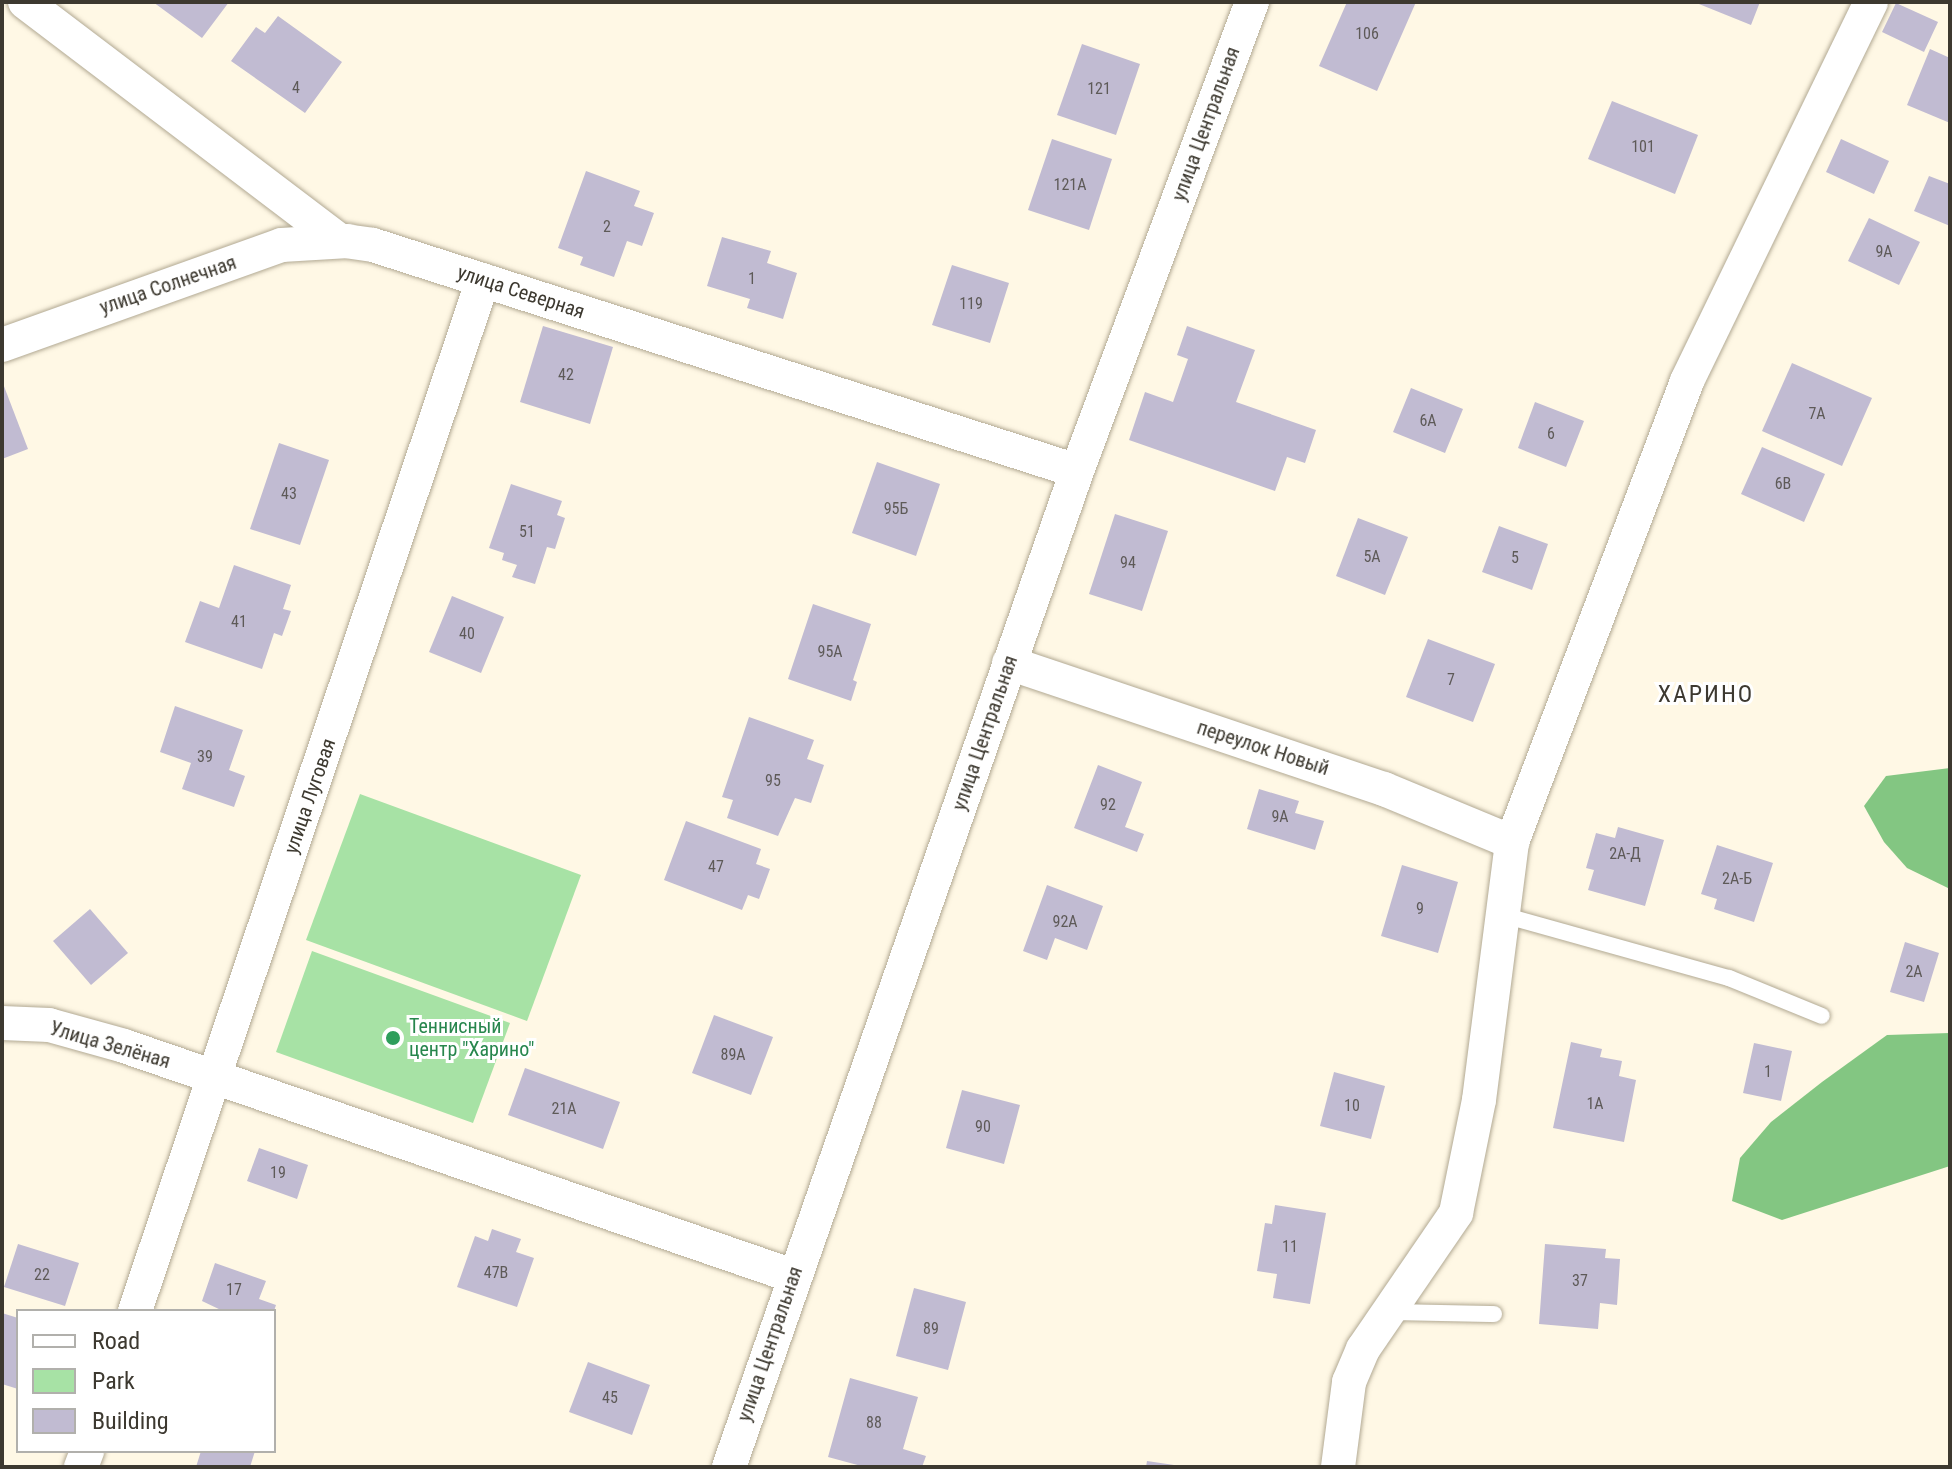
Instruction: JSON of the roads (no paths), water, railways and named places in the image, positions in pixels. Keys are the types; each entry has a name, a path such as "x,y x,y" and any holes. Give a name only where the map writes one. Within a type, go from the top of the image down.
{"street":[{"name":"улица Северная","path":"25,2 338,240 373,245 1077,471"},
{"name":"улица Центральная","path":"729,1467 793,1276 1077,471 1252,2"},
{"path":"1338,1467 1349,1382 1363,1349 1456,1213 1479,1100 1512,842 1687,381 1871,2"},
{"name":"улица Солнечная","path":"2,345 282,245 338,240"},
{"path":"136,1309 215,1078 477,278"},
{"name":"переулок Новый","path":"1009,663 1384,789 1512,842"},
{"name":"Улица Зелёная","path":"2,1023 49,1025 215,1078 793,1276"}],"lane":[{"path":"1503,915 1729,978 1822,1016"},
{"path":"1388,1312 1494,1314"}],"place":[{"name":"Теннисный центр \"Харино\"","path":"393,1038"}],"district":[{"name":"ХАРИНО","path":"1706,695"}]}
